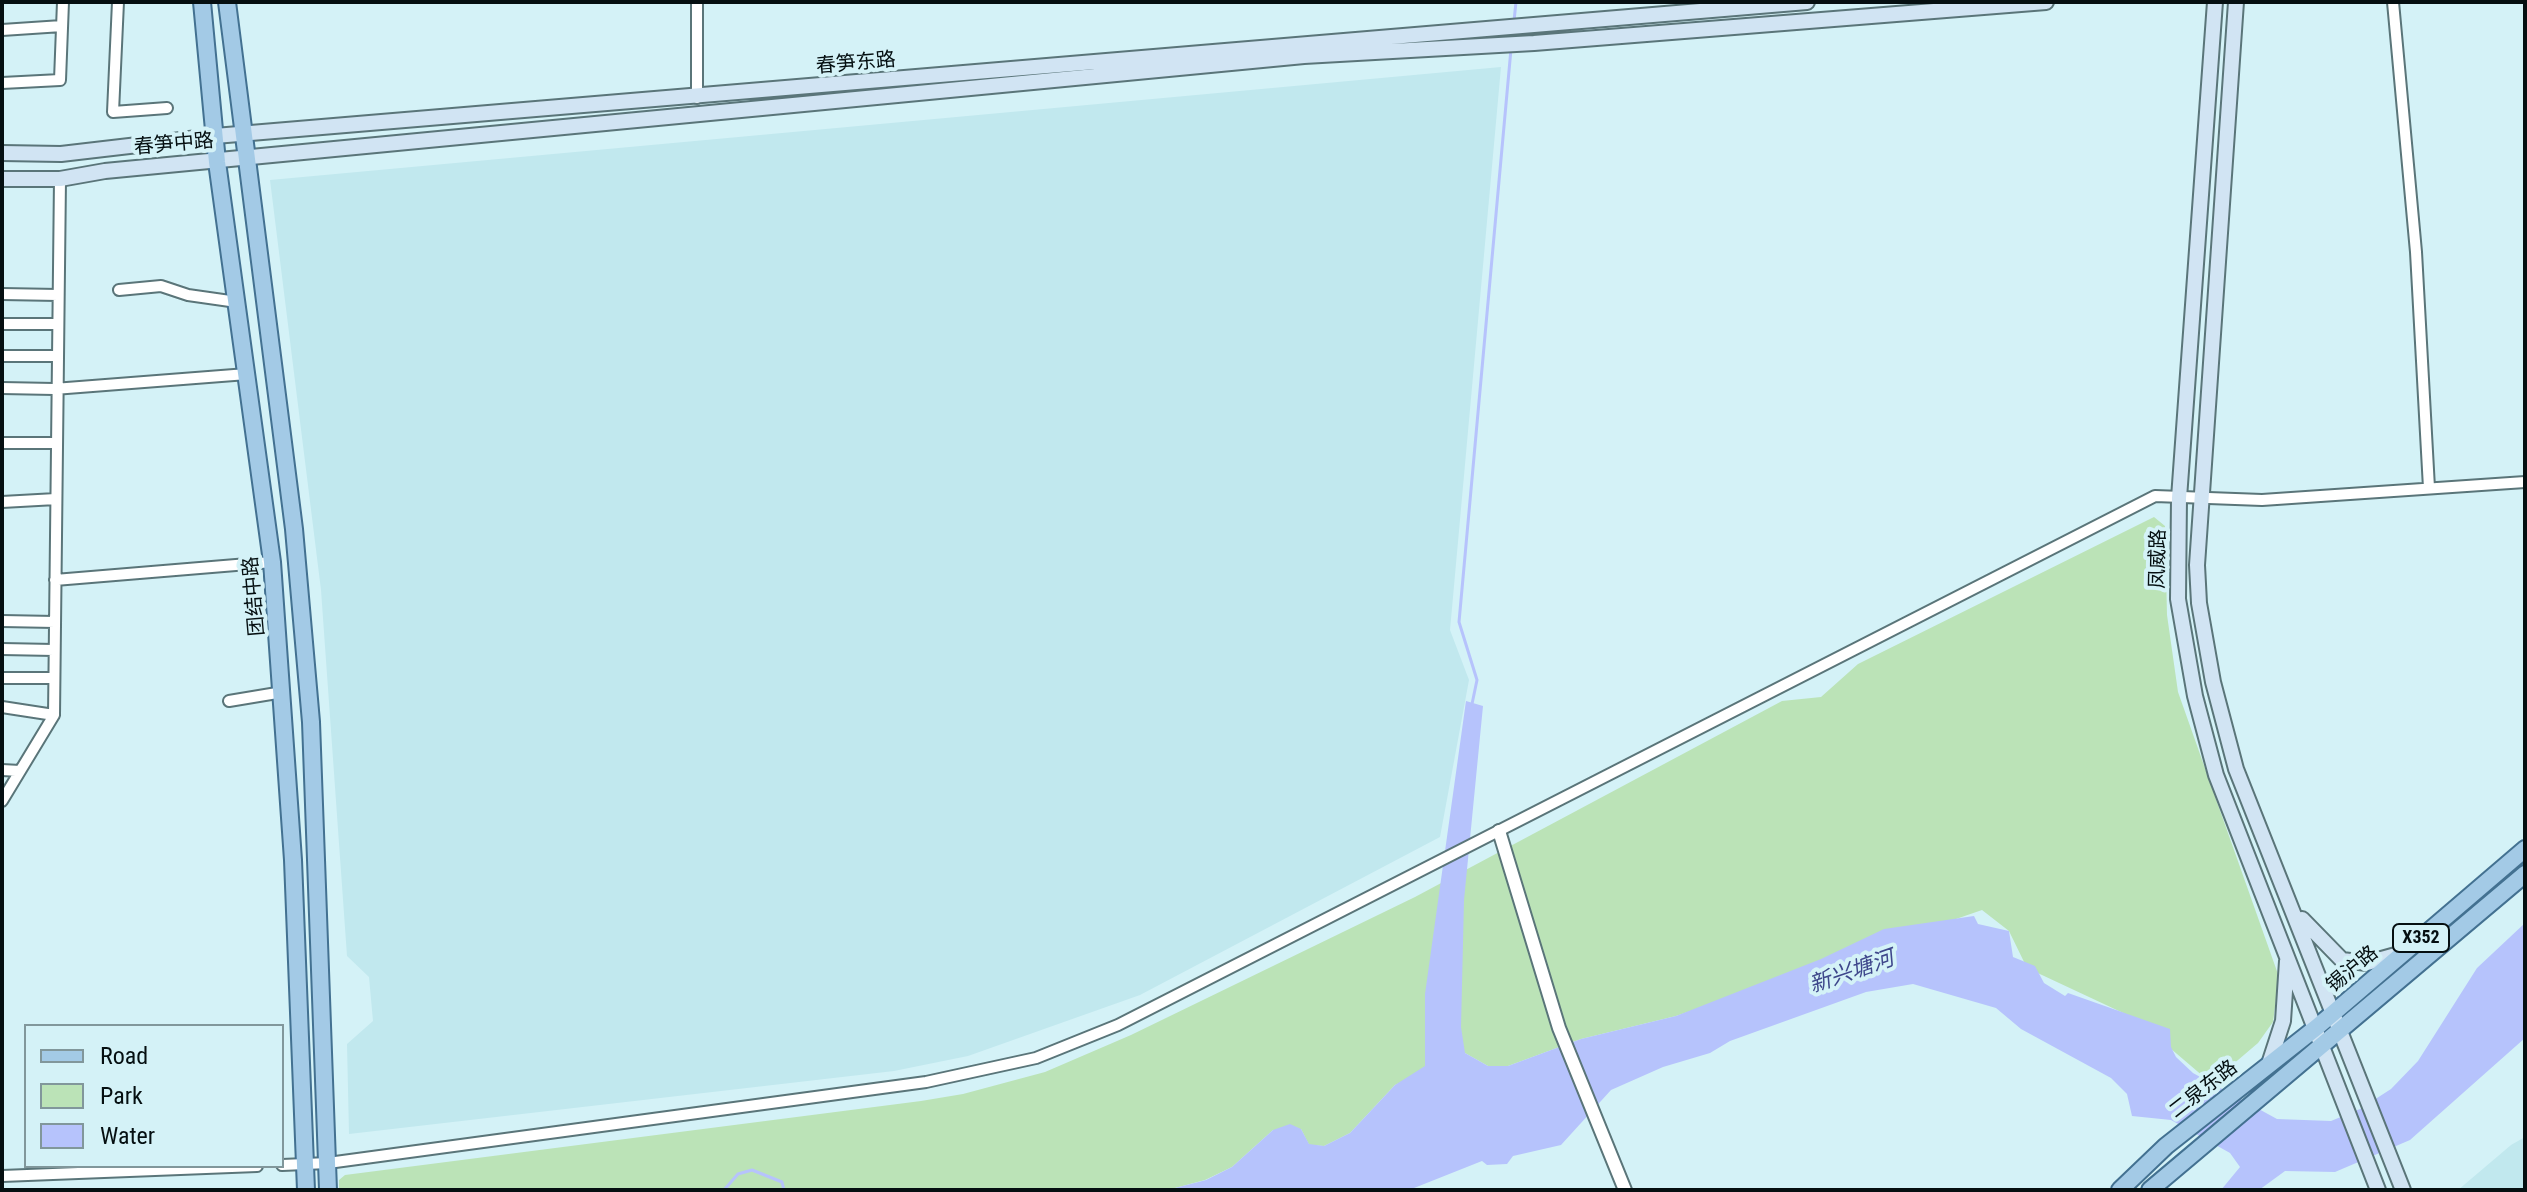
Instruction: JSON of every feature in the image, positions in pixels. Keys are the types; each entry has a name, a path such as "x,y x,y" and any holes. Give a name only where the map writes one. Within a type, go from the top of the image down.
{"main road":[{"name":"团结中路","path":"202,2 217,162 272,562 283,692 306,1190"},
{"path":"227,2 294,529 311,722 328,1190"},
{"path":"1501,35 1535,25 1807,2"},
{"path":"1501,35 1534,43 2046,2"},
{"name":"凤威路","path":"2215,2 2179,498 2178,599 2195,696 2216,775 2377,1187"},
{"name":"凤威路","path":"2236,2 2197,565 2213,682 2236,769 2335,1012 2403,1190"},
{"name":"春笋东路","path":"215,136 1501,35"},
{"name":"春笋东路","path":"245,159 1501,35"},
{"name":"春笋中路","path":"2,153 61,154 215,136"},
{"name":"春笋中路","path":"60,179 105,171 245,159"},
{"path":"2,179 60,179"},
{"name":"锡沪路","path":"2317,1027 2525,849"},
{"name":"锡沪路","path":"2341,1029 2525,874"},
{"path":"2292,907 2326,947 2342,960 2367,963 2403,953"},
{"path":"2269,1064 2283,1021 2286,949"},
{"name":"二泉东路","path":"2120,1190 2166,1146 2317,1027"},
{"name":"二泉东路","path":"2150,1190 2341,1029"}],"street":[{"path":"2,83 60,80 63,2"},
{"path":"118,2 113,112 167,108"},
{"path":"697,2 697,98"},
{"path":"2393,2 2416,252 2429,488"},
{"path":"2,30 62,26"},
{"path":"2,801 54,715 60,179"},
{"path":"119,290 161,286 188,295 237,302"},
{"path":"2,294 58,295"},
{"path":"2,324 58,324"},
{"path":"2,356 58,356"},
{"path":"2,388 57,388 247,374"},
{"path":"2,443 57,443"},
{"path":"284,1165 328,1163 926,1082 1036,1058 1118,1025 2155,496 2262,500 2525,482"},
{"path":"2,502 56,499"},
{"path":"55,580 272,562"},
{"path":"2,621 55,622"},
{"path":"2,649 54,650"},
{"path":"2,678 54,678"},
{"path":"229,701 283,692"},
{"path":"2,707 54,715"},
{"path":"2,770 20,771"},
{"path":"1499,831 1559,1028 1625,1190"},
{"path":"2,1176 206,1168"}],"shaded area":[{"path":"1501,67 1450,630 1469,680 1440,837 1140,995 968,1056 894,1071 349,1134 347,1044 373,1021 369,977 347,956 321,590 270,180"},
{"path":"2525,1137 2525,1190 2458,1190 2511,1145"}],"green space":[{"path":"2154,517 2165,526 2167,615 2178,692 2279,977 2273,1022 2258,1043 2211,1083 2136,1019 2027,968 2009,931 1982,910 1676,1016 1581,1039 1508,1066 1488,1066 1465,1053 1395,1085 1350,1133 1324,1146 1309,1145 1301,1129 1273,1130 1232,1167 1205,1180 1175,1188 339,1190 339,1180 345,1175 921,1101 963,1094 1045,1072 1131,1035 1415,897 1782,701 1821,697 1858,664"}],"water":[{"name":"新兴塘河","path":"1466,701 1483,706 1464,900 1461,1027 1465,1053 1488,1066 1508,1066 1581,1039 1676,1016 1821,959 1884,929 1974,916 1978,924 2009,931 2013,957 2035,966 2044,983 2065,996 2068,993 2170,1029 2171,1047 2176,1057 2193,1073 2277,1119 2331,1121 2360,1109 2391,1089 2418,1061 2477,968 2525,923 2525,1038 2410,1140 2335,1172 2285,1171 2259,1190 2221,1190 2240,1167 2230,1153 2171,1120 2132,1116 2127,1094 2111,1078 2021,1029 1996,1008 1913,984 1866,992 1730,1041 1710,1053 1663,1067 1611,1090 1561,1145 1513,1156 1507,1164 1487,1165 1482,1161 1409,1190 1145,1190 1175,1188 1206,1180 1232,1167 1273,1130 1290,1124 1301,1129 1309,1144 1324,1146 1350,1133 1395,1085 1425,1066 1425,994"}],"waterway":[{"path":"1514,21 1516,2"},
{"path":"1472,704 1477,680 1459,622 1511,49"},
{"path":"724,1190 738,1174 752,1170 782,1182 784,1190"}]}
